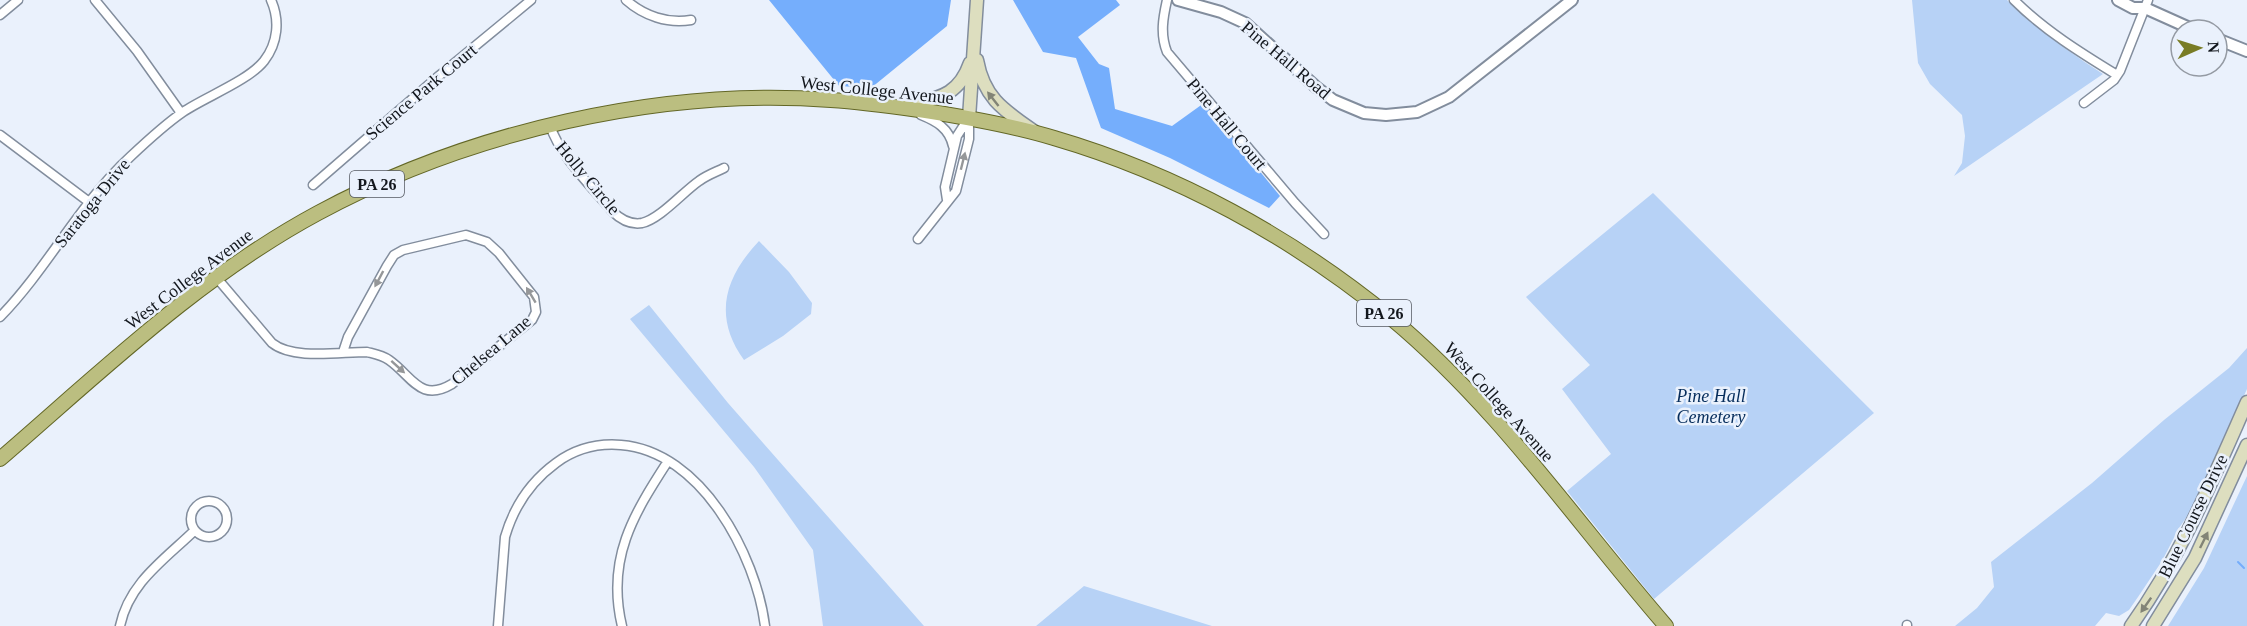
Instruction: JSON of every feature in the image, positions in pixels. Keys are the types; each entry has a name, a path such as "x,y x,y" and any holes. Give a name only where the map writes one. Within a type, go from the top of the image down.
{"main road":[{"path":"969,118 977,0"},
{"path":"901,108 938,99 955,88 968,71 974,47"},
{"path":"974,47 981,76 994,100 1037,133"},
{"name":"West College Avenue","path":"0,459 152,326 216,277 245,256 315,214 381,182 510,136 550,125 620,111 699,101 830,99 969,118 1037,133 1083,147 1194,191 1300,251 1362,296 1436,357 1490,412 1666,626"},
{"name":"Blue Course Drive","path":"2131,626 2166,575 2181,547 2247,402"},
{"name":"Blue Course Drive","path":"2153,626 2195,558 2247,445"}],"street":[{"path":"0,15 18,0"},
{"path":"94,0 137,51 181,113"},
{"name":"Saratoga Drive","path":"2,312 19,297 89,202 128,159 181,113 240,79 263,62 273,43 277,28 271,0"},
{"name":"Science Park Court","path":"313,185 531,0"},
{"path":"626,0 634,7 663,20 692,20"},
{"name":"Pine Hall Court","path":"1167,0 1162,27 1167,51 1295,203 1324,234"},
{"name":"Pine Hall Road","path":"1178,0 1221,12 1245,23 1333,100 1364,113 1386,115 1417,112 1449,97 1572,0"},
{"path":"2014,0 2075,49 2117,75"},
{"path":"2118,0 2133,8 2144,3"},
{"path":"2084,103 2114,80 2117,75 2144,3"},
{"path":"2144,3 2172,18"},
{"path":"2229,44 2247,51"},
{"path":"901,108 931,118 941,125 950,136 954,151"},
{"path":"947,200 945,187 957,136 969,118"},
{"path":"918,239 956,191 969,139 969,118"},
{"name":"Holly Circle","path":"550,125 554,137 565,153 605,203 620,219 630,223 641,223 651,219 701,180 724,168"},
{"path":"0,135 89,202"},
{"name":"Chelsea Lane","path":"216,277 279,348 293,353 367,352 382,356 423,389 436,391 452,384 532,320 536,312 535,300 499,253 481,239 460,236 403,250 394,255 387,266 348,338 343,352"},
{"path":"498,626 505,537 515,509 536,479 567,456 589,447 602,445 640,448 669,461 704,492 730,527 750,566 761,601 765,626"},
{"path":"622,626 618,580 624,544 636,512 669,461"},
{"path":"210,501 221,506 226,513 227,521 221,533 207,538 194,531 190,519 195,507 201,502 210,501"},
{"path":"120,626 128,600 140,581 194,531"}],"green space":[{"path":"1912,0 2007,0 2054,40 2103,74 1954,176 1962,163 1965,136 1962,115 1930,84 1918,63"},
{"name":"Pine Hall Cemetery","path":"1653,193 1874,413 1654,599 1567,491 1611,454 1562,389 1590,365 1526,297"},
{"path":"759,241 789,272 812,303 811,314 783,336 744,360 728,328 727,298 738,269"},
{"path":"649,305 728,403 924,626 823,626 813,550 754,467 630,319"},
{"path":"2247,348 2247,389 2193,508 2179,528 2162,561 2129,610 2119,616 2106,613 2095,626 1955,626 1977,608 1994,587 1991,562 2092,483 2164,420 2229,368"},
{"path":"2247,476 2247,626 2168,626 2204,568"},
{"path":"1084,586 1212,626 1036,626"}],"shaded area":[{"path":"769,0 951,0 947,26 871,88 839,86"},
{"path":"1013,0 1116,0 1120,5 1078,37 1099,64 1109,68 1115,109 1172,126 1204,103 1280,196 1269,208 1170,158 1101,128 1076,58 1043,52"}],"waterway":[{"path":"2238,562 2244,568"}]}
